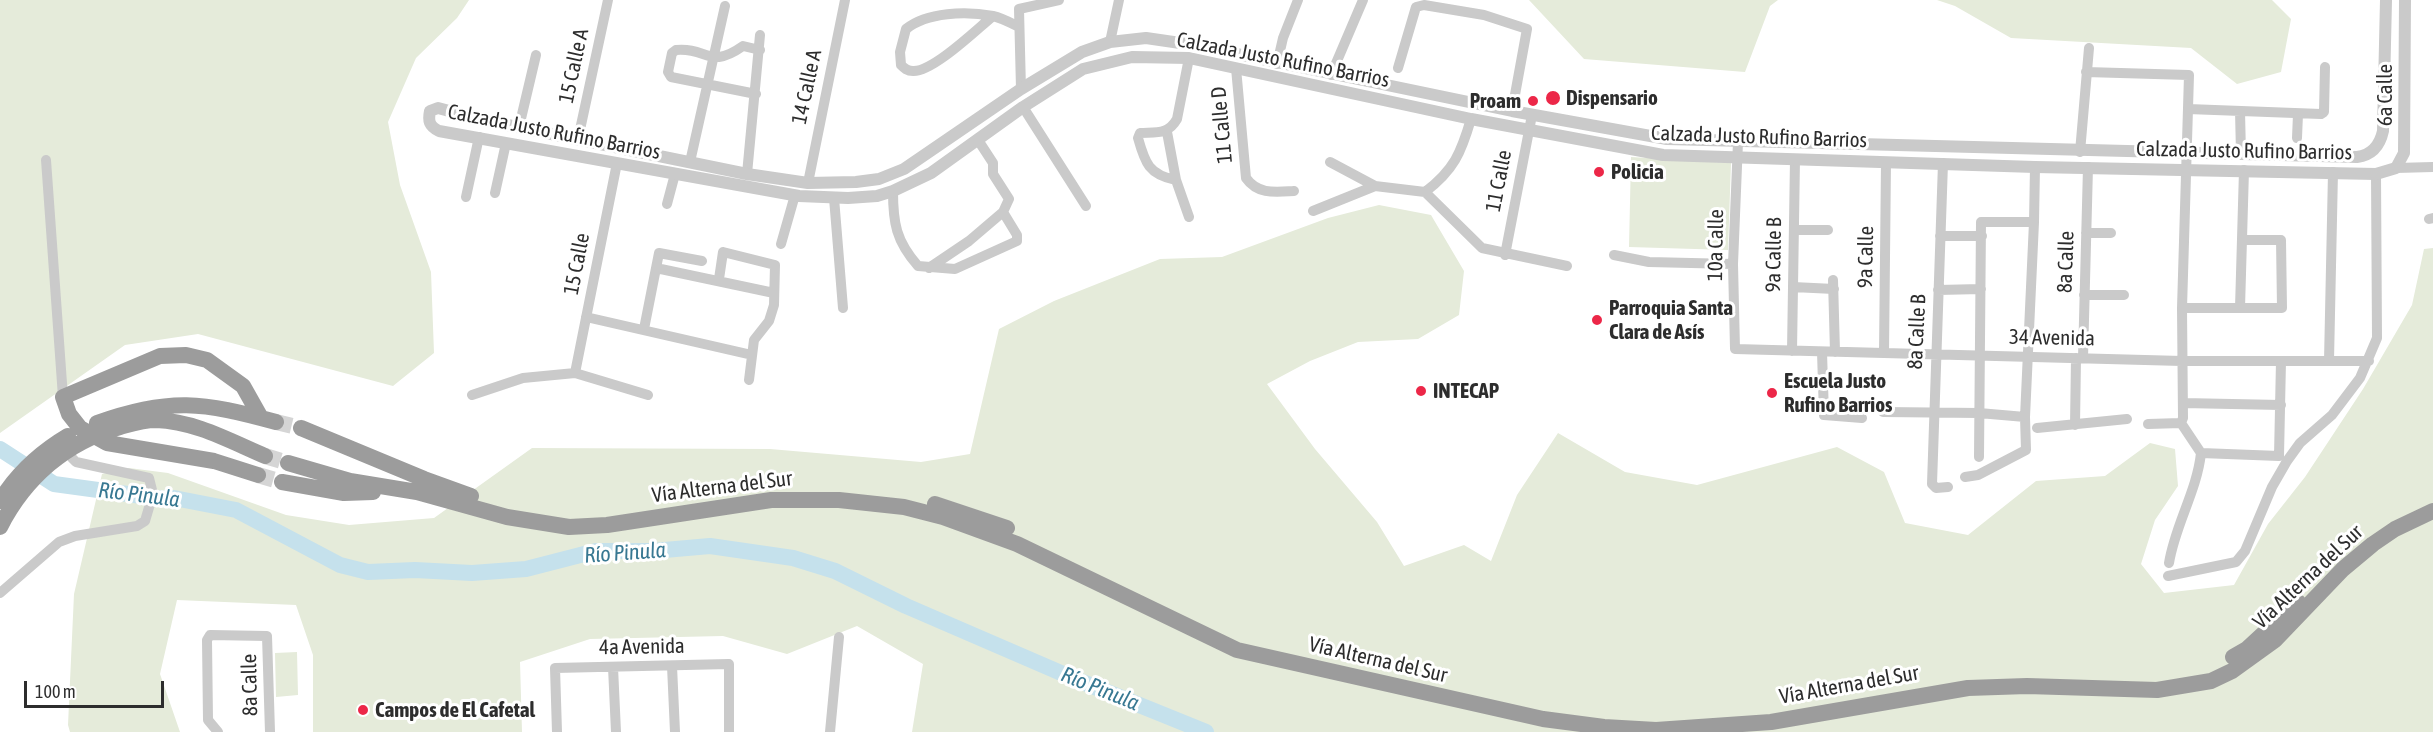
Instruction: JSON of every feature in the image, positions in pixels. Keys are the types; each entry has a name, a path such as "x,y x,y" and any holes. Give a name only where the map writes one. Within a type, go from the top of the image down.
{"highway":[{"path":"0,527 23,491 38,473 66,450 95,435 123,420 157,406 196,403 268,420 243,386 207,360 186,355 160,356 63,397 69,414 80,428 107,443 214,460 258,475"},
{"path":"0,501 17,477 50,448 75,432 123,420 155,420 188,425 265,456"},
{"name":"Vía Alterna del Sur","path":"301,428 441,485 509,507 547,515 582,517 626,513 770,490 840,489 907,497 974,514 998,530"},
{"name":"Vía Alterna del Sur","path":"288,463 350,481 417,492 507,517 569,527 606,525 771,500 818,499 904,507 998,530 1239,640 1534,708 1605,718 1657,721 1705,719 1768,711 1969,677 2026,674 2157,679 2207,670 2247,649 2366,535 2389,520 2433,500"},
{"path":"282,482 344,493 417,492"},
{"name":"Vía Alterna del Sur","path":"1019,539 1237,650 1543,719 1604,727 1656,730 1771,722 1968,688 2027,686 2157,690 2211,681 2253,658 2275,640 2343,569 2373,544 2395,529 2433,511"}],"street":[{"name":"15 Calle A","path":"578,139 608,0"},
{"name":"14 Calle A","path":"808,183 845,0"},
{"path":"1021,89 1019,9 1059,0"},
{"path":"1110,42 1119,0"},
{"path":"1277,64 1283,38 1298,0"},
{"path":"1331,75 1363,0"},
{"name":"6a Calle","path":"2365,156 2378,145 2383,130 2386,0"},
{"name":"6a Calle","path":"2396,168 2404,153 2405,0"},
{"path":"1398,68 1416,7 1424,5 1484,15 1527,29 1512,111"},
{"path":"690,162 725,6"},
{"path":"993,16 929,66 915,72 906,70 901,65 906,29 914,22 952,15 993,16 1019,27"},
{"path":"747,174 760,35"},
{"name":"Calzada Justo Rufino Barrios","path":"2365,156 2080,152 1667,139 1532,115 1211,49 1146,38 1110,42 1082,52 1021,89 904,169 879,179 808,183 747,174 438,108 430,111 429,119 433,128 715,182 795,195 834,198 876,196 915,183 1023,107 1083,69 1108,61 1132,57 1189,58 1471,119 1663,155 2036,167 2186,168 2376,174"},
{"path":"756,94 708,86 668,75 672,53 681,50 714,59 724,58 743,46 760,50"},
{"path":"2080,152 2089,48"},
{"path":"1208,62 1211,49"},
{"path":"519,127 536,56"},
{"path":"1189,58 1177,119 1167,132 1176,180 1189,217"},
{"path":"2188,109 2321,114 2324,112 2325,67"},
{"name":"11 Calle D","path":"1236,68 1246,178 1255,188 1263,191 1294,191"},
{"path":"2086,72 2189,75 2181,423 2201,453 2199,470 2172,540 2169,563"},
{"path":"1023,107 1086,207"},
{"path":"2240,111 2241,154"},
{"path":"2297,138 2298,114"},
{"name":"11 Calle","path":"1505,255 1532,115"},
{"path":"1425,192 1446,176 1463,149 1471,119"},
{"path":"537,149 540,131"},
{"path":"1167,132 1140,133 1138,138 1149,166 1158,177 1176,180"},
{"path":"466,197 479,137"},
{"path":"928,268 969,241 1003,212 1009,199 993,174 993,163 978,140"},
{"name":"10a Calle","path":"1735,349 1733,264 1738,142"},
{"path":"495,193 506,143"},
{"path":"937,146 946,161"},
{"name":"9a Calle B","path":"1792,351 1795,159"},
{"path":"46,160 63,397"},
{"path":"1330,162 1375,186 1425,192 1482,248 1505,255 1567,266"},
{"name":"9a Calle","path":"1884,353 1886,162"},
{"name":"15 Calle","path":"574,373 617,163"},
{"name":"8a Calle B","path":"1943,163 1932,484 1936,488 1948,487"},
{"path":"715,182 718,167"},
{"path":"1965,477 1978,475 2026,450 2027,357 2036,167"},
{"name":"8a Calle","path":"2075,425 2084,295 2088,167"},
{"path":"2168,576 2223,567 2236,562 2245,551 2272,487 2287,461 2300,443 2332,415 2360,378 2369,362 2377,338 2376,174 2396,168 2433,167"},
{"path":"2240,308 2244,170"},
{"path":"2329,361 2333,172"},
{"path":"668,204 675,174"},
{"path":"1313,211 1375,186"},
{"path":"893,191 893,220 905,251 918,266 928,268 955,269 1017,241 1017,235 1003,212"},
{"path":"781,244 795,195"},
{"path":"834,198 843,308"},
{"path":"1979,457 1981,222 2034,222"},
{"path":"1794,230 1828,230"},
{"path":"2086,233 2111,233"},
{"path":"1940,236 1982,236"},
{"path":"2182,308 2282,308 2281,240 2243,240"},
{"path":"719,279 723,252 775,265 774,293 769,321 754,340 749,380"},
{"path":"644,329 659,253 702,261"},
{"path":"1614,255 1649,262 1733,264"},
{"path":"656,268 719,279 774,293"},
{"path":"1793,287 1833,284 1835,352"},
{"path":"1938,290 1981,290"},
{"path":"2084,295 2124,295"},
{"path":"586,317 752,355"},
{"name":"34 Avenida","path":"1735,349 2182,361 2369,362"},
{"path":"1822,352 1824,416 1862,418"},
{"path":"2201,453 2279,456 2281,361"},
{"path":"472,395 523,378 574,373 648,395"},
{"path":"2183,403 2281,405"},
{"path":"1883,412 2025,417"},
{"path":"0,593 56,544 75,536 137,526 145,521 150,510 153,494 149,478 76,462 72,458 68,446 69,414"},
{"path":"2037,428 2127,419"},
{"path":"2148,424 2181,423"},
{"name":"8a Calle","path":"218,732 208,720 207,640 210,635 268,638 270,732"},
{"path":"830,732 839,637"},
{"name":"4a Avenida","path":"557,732 555,668 729,664 729,732"},
{"path":"672,666 675,732"},
{"path":"613,667 616,732"}],"green space":[{"path":"0,0 469,0 457,18 416,58 388,122 400,185 431,272 434,353 393,386 198,334 125,345 0,433"},
{"path":"1529,0 1778,0 1770,6 1745,72 1584,59"},
{"path":"1937,0 2272,0 2291,19 2281,72 2237,84 2191,48 2011,38 1955,6"},
{"path":"1631,157 1731,163 1728,250 1629,247"},
{"path":"1379,205 1431,215 1464,271 1459,315 1418,339 1358,342 1310,361 1267,384 1315,449 1377,522 1404,566 1464,545 1491,561 1517,495 1558,433 1625,472 1697,485 1837,447 1884,472 1905,523 1968,535 2036,481 2105,476 2150,443 2175,449 2178,486 2155,520 2141,564 2164,593 2234,585 2268,524 2305,477 2363,389 2412,305 2424,249 2433,248 2433,732 912,732 923,664 857,626 787,654 723,636 590,639 520,662 522,732 313,732 313,655 296,605 177,600 160,674 180,732 70,732 68,725 74,594 102,474 129,468 168,473 286,515 349,525 434,518 532,448 770,449 921,462 970,454 999,329 1054,301 1160,259 1222,257 1328,218"},
{"path":"297,652 298,695 276,697 275,653"}],"waterway":[{"name":"Río Pinula","path":"0,449 54,484 164,499 174,498 236,510 340,565 368,572 415,570 472,573 526,569 596,551 653,551 710,546 793,558 835,571 906,606 1075,679 1206,732"}],"tunnel":[{"path":"276,422 301,428"},
{"path":"265,456 288,463"},
{"path":"258,475 282,482"}],"place":[{"name":"Dispensario","path":"1553,98"},
{"name":"Proam","path":"1533,101"},
{"name":"Policia","path":"1599,172"},
{"name":"Parroquia Santa Clara de Asís","path":"1597,320"},
{"name":"INTECAP","path":"1421,391"},
{"name":"Escuela Justo Rufino Barrios","path":"1772,393"},
{"name":"Campos de El Cafetal","path":"363,710"}]}
